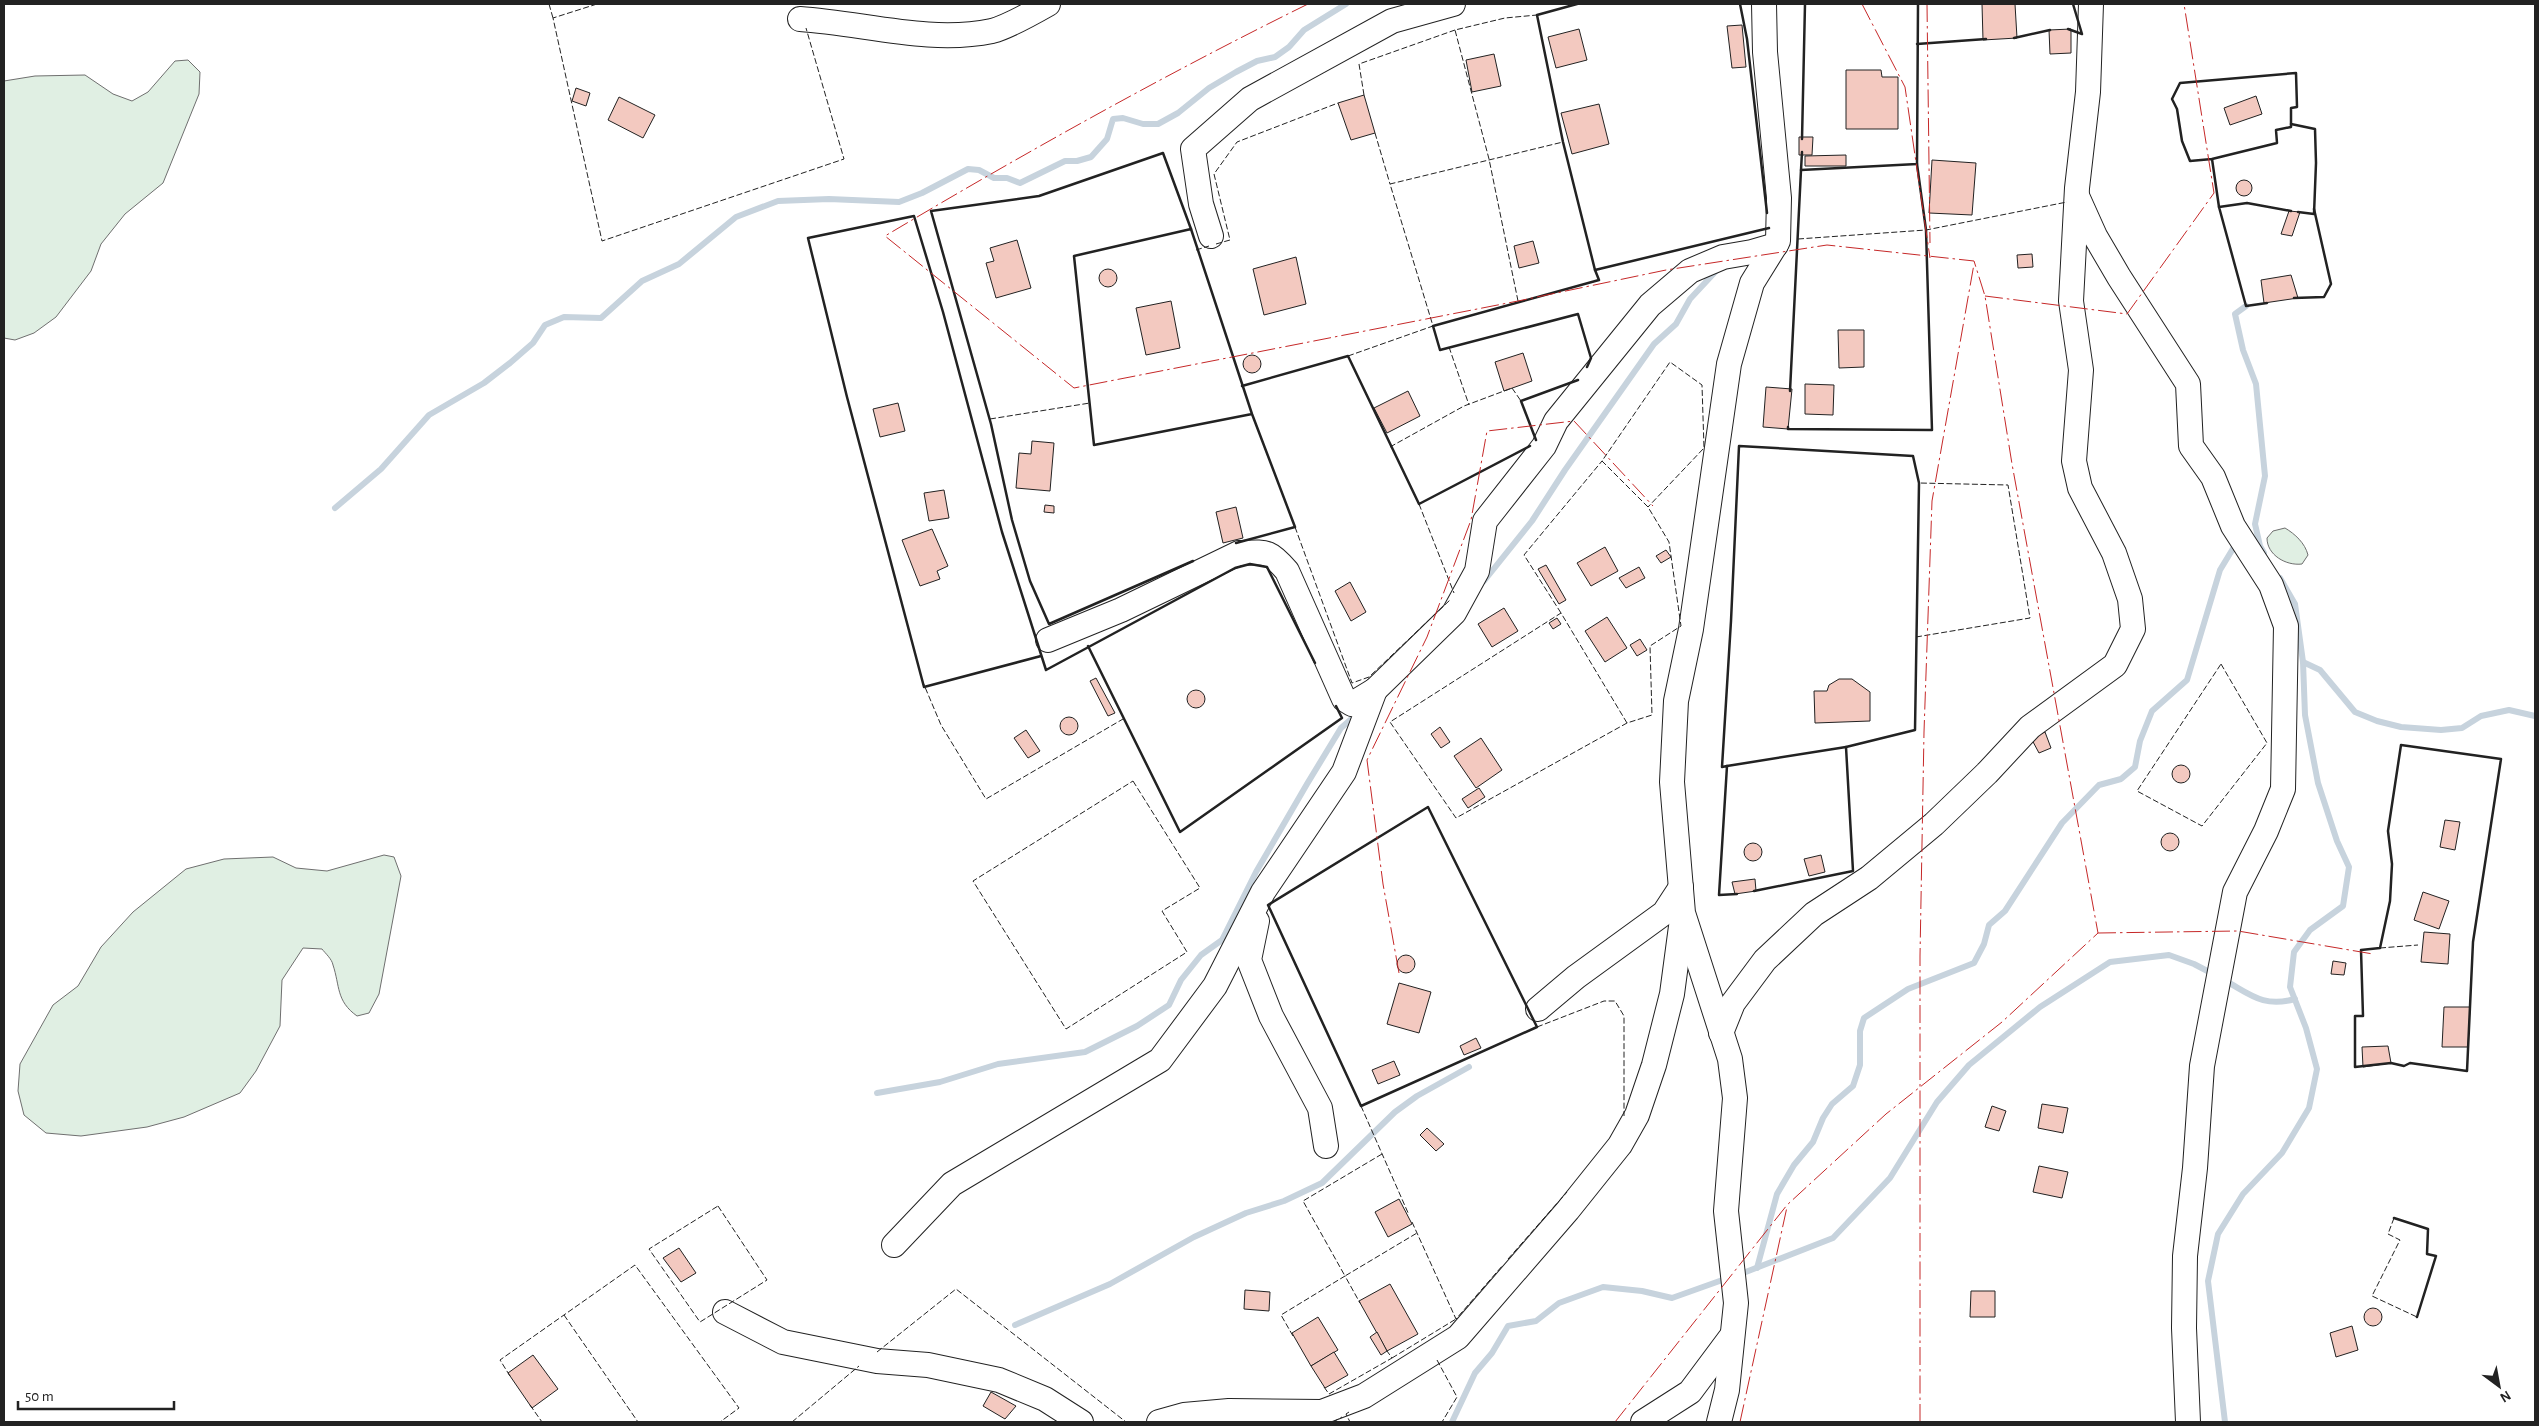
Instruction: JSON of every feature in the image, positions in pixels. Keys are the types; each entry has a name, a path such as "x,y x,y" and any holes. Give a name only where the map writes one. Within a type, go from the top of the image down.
{"street":[{"path":"800,19 832,21 918,33 959,35 994,30 1048,4"},
{"path":"1211,236 1201,204 1193,149 1250,100 1392,21 1453,4"},
{"path":"1159,1422 1184,1415 1229,1411 1322,1412 1364,1396 1458,1337 1568,1210 1620,1145 1637,1115 1654,1066 1672,994 1683,913 1672,782 1676,701 1691,630 1729,364 1752,284 1776,245 1779,198 1764,52 1764,4"},
{"path":"1721,1033 1733,1003 1765,960 1814,914 1869,878 1934,824 1987,773 2030,727 2114,665 2133,629 2130,599 2114,553 2080,488 2074,461 2081,370 2071,300 2077,196 2088,92 2091,4"},
{"path":"2077,196 2095,236 2119,277 2188,384 2191,446 2212,477 2232,526 2271,584 2286,626 2283,789 2266,831 2235,892 2202,1066 2195,1168 2185,1256 2184,1328 2188,1422"},
{"path":"1048,640 1120,610 1239,553 1258,552 1273,555 1287,571 1344,699 1352,704 1375,690 1454,614 1477,570 1485,521 1544,446 1556,421 1650,305 1690,272 1723,256 1752,252 1776,245"},
{"path":"894,1245 952,1184 1160,1060 1215,986 1263,892 1344,772 1375,690"},
{"path":"1538,1009 1576,977 1664,913 1681,887"},
{"path":"1263,892 1249,960 1271,1016 1320,1108 1326,1146"},
{"path":"1683,913 1730,1059 1735,1098 1726,1211 1736,1303 1727,1390 1719,1422"},
{"path":"725,1312 783,1342 877,1362 928,1365 999,1380 1045,1400 1080,1422"},
{"path":"1643,1422 1690,1392 1732,1336"}],"green space":[{"path":"188,60 200,72 199,94 163,183 125,214 101,244 91,271 56,317 34,333 15,340 4,338 4,81 35,76 85,75 113,94 132,101 148,92 175,61"},
{"path":"2285,528 2299,539 2307,551 2308,555 2302,564 2284,561 2270,550 2267,538 2273,531"},
{"path":"384,855 394,857 401,876 379,994 369,1013 357,1016 345,1005 330,958 322,949 303,948 282,980 280,1026 256,1071 240,1093 184,1117 147,1127 81,1136 46,1133 24,1115 18,1091 20,1064 53,1005 78,986 101,947 133,912 186,869 224,859 273,857 296,868 327,871"}],"building":[{"path":"1982,4 2015,4 2017,38 1983,40"},
{"path":"1742,25 1746,67 1732,68 1727,26"},
{"path":"1579,29 1587,60 1556,68 1548,37"},
{"path":"2071,29 2071,53 2050,54 2049,30"},
{"path":"1494,54 1501,86 1472,92 1466,60"},
{"path":"1846,70 1881,70 1882,77 1898,77 1898,129 1846,129"},
{"path":"576,88 590,93 586,106 572,101"},
{"path":"1364,95 1375,133 1351,140 1338,103"},
{"path":"2256,96 2262,114 2230,125 2224,108"},
{"path":"619,97 655,115 643,138 608,120"},
{"path":"1599,104 1609,144 1572,154 1561,113"},
{"path":"1799,137 1813,137 1812,155 1799,155"},
{"path":"1846,155 1846,166 1805,166 1805,156"},
{"path":"1932,160 1976,163 1972,215 1929,213"},
{"path":"2241,180 2247,180 2252,185 2250,194 2241,196 2236,191 2236,185"},
{"path":"2289,211 2300,212 2292,236 2281,234"},
{"path":"1017,240 1031,288 996,298 986,263 994,261 990,248"},
{"path":"1533,241 1539,263 1519,268 1514,246"},
{"path":"2032,254 2033,267 2018,268 2017,255"},
{"path":"1296,257 1306,304 1264,315 1253,269"},
{"path":"1108,269 1114,272 1117,278 1114,284 1108,287 1102,284 1099,278 1102,272"},
{"path":"2291,275 2298,298 2264,303 2261,280"},
{"path":"1171,301 1180,348 1146,355 1136,308"},
{"path":"1838,330 1864,330 1864,367 1839,368"},
{"path":"1523,353 1532,381 1504,391 1495,362"},
{"path":"1252,355 1258,358 1261,364 1258,370 1252,373 1246,370 1243,364 1246,358"},
{"path":"1805,384 1834,385 1833,415 1805,414"},
{"path":"1766,387 1792,389 1788,429 1763,427"},
{"path":"1408,391 1420,416 1387,433 1374,408"},
{"path":"898,403 905,431 880,437 873,409"},
{"path":"1032,441 1054,443 1050,491 1016,488 1019,453 1031,454"},
{"path":"944,490 949,518 929,521 924,493"},
{"path":"1045,505 1054,506 1054,513 1044,512"},
{"path":"1236,507 1243,538 1223,543 1216,512"},
{"path":"932,529 948,566 937,571 940,579 920,586 902,540"},
{"path":"1605,547 1618,571 1591,586 1577,563"},
{"path":"1666,550 1671,557 1661,563 1656,556"},
{"path":"1546,565 1566,600 1559,604 1538,569"},
{"path":"1639,567 1645,578 1626,588 1619,578"},
{"path":"1350,582 1366,612 1351,621 1335,591"},
{"path":"1504,608 1518,631 1492,647 1478,624"},
{"path":"1607,617 1627,648 1605,662 1585,631"},
{"path":"1557,618 1561,624 1553,629 1549,623"},
{"path":"1640,639 1647,650 1637,656 1630,645"},
{"path":"1096,678 1115,713 1108,716 1090,681"},
{"path":"1839,679 1852,679 1870,692 1870,721 1815,723 1814,691 1827,691 1829,685"},
{"path":"1196,690 1202,693 1205,699 1202,705 1196,708 1190,705 1187,699 1190,693"},
{"path":"1069,717 1075,720 1078,726 1075,732 1069,735 1063,732 1060,726 1063,720"},
{"path":"1440,727 1450,742 1441,748 1431,734"},
{"path":"1026,730 1040,751 1028,758 1014,738"},
{"path":"2045,732 2051,748 2039,753 2031,738"},
{"path":"1481,738 1502,770 1476,788 1454,756"},
{"path":"2181,765 2187,768 2190,774 2187,780 2181,783 2175,780 2172,774 2175,768"},
{"path":"1479,788 1485,797 1468,808 1462,799"},
{"path":"2445,820 2460,822 2455,850 2440,847"},
{"path":"2170,833 2176,836 2179,842 2176,848 2170,851 2164,848 2161,842 2164,836"},
{"path":"1753,843 1759,846 1762,852 1759,858 1753,861 1747,858 1744,852 1747,846"},
{"path":"1821,855 1825,872 1809,876 1804,859"},
{"path":"1755,879 1756,891 1735,894 1732,882"},
{"path":"2423,892 2449,901 2439,929 2414,920"},
{"path":"2424,932 2450,934 2448,964 2421,962"},
{"path":"1406,955 1412,958 1415,964 1412,970 1406,973 1400,970 1397,964 1400,958"},
{"path":"2333,961 2346,963 2344,975 2331,974"},
{"path":"1399,983 1431,992 1419,1033 1387,1024"},
{"path":"2444,1007 2470,1007 2468,1047 2442,1047"},
{"path":"1476,1038 1481,1048 1464,1055 1460,1046"},
{"path":"2388,1046 2391,1063 2363,1067 2362,1047"},
{"path":"1394,1061 1400,1075 1378,1084 1372,1070"},
{"path":"2042,1104 2068,1108 2063,1133 2038,1128"},
{"path":"1992,1106 2006,1111 1999,1131 1985,1127"},
{"path":"1427,1128 1444,1144 1436,1151 1420,1135"},
{"path":"2039,1166 2068,1172 2062,1198 2033,1192"},
{"path":"1399,1199 1412,1224 1388,1237 1375,1212"},
{"path":"679,1248 696,1273 681,1282 663,1258"},
{"path":"1390,1284 1418,1334 1387,1351 1359,1301"},
{"path":"1245,1290 1270,1292 1269,1311 1244,1309"},
{"path":"1971,1291 1995,1291 1995,1317 1970,1317"},
{"path":"2373,1308 2379,1311 2382,1317 2379,1323 2373,1326 2367,1323 2364,1317 2367,1311"},
{"path":"1318,1317 1338,1350 1311,1366 1292,1333"},
{"path":"2352,1326 2358,1350 2336,1357 2330,1333"},
{"path":"1377,1332 1387,1351 1381,1355 1370,1337"},
{"path":"1334,1352 1348,1375 1325,1388 1311,1366"},
{"path":"533,1355 558,1389 532,1408 508,1373"},
{"path":"991,1392 1016,1406 1005,1419 983,1406"}],"waterway":[{"path":"335,508 381,469 429,415 484,383 510,363 533,343 545,325 564,317 601,318 642,281 679,264 736,217 778,201 829,199 899,202 922,193 968,169 979,170 994,178 1007,178 1020,183 1065,161 1077,161 1091,157 1107,139 1113,119 1123,118 1143,124 1158,124 1178,113 1209,88 1236,72 1257,61 1275,57 1289,47 1304,30 1346,4"},
{"path":"1484,581 1532,521 1565,470 1654,344 1676,324 1690,299 1717,270"},
{"path":"2246,306 2235,314 2243,350 2256,384 2265,476 2255,524 2260,546 2264,553"},
{"path":"1757,1268 1777,1194 1794,1165 1813,1142 1823,1118 1832,1104 1853,1086 1860,1065 1860,1031 1864,1018 1908,989 1974,963 1984,944 1989,925 2005,911 2062,823 2099,785 2121,779 2135,767 2140,741 2152,711 2187,680 2220,570 2237,542"},
{"path":"2225,1422 2208,1281 2218,1234 2243,1194 2282,1153 2309,1108 2317,1069 2306,1028 2290,987 2294,952 2310,930 2343,906 2349,867 2337,841 2318,783 2305,715 2303,662 2295,604 2280,578"},
{"path":"2303,662 2320,670 2355,712 2377,721 2401,727 2441,730 2462,728 2481,716 2509,710 2535,716"},
{"path":"877,1093 940,1082 998,1064 1085,1052 1137,1026 1169,1005 1181,980 1201,955 1222,940 1256,872 1307,784 1341,728 1357,714"},
{"path":"1738,1275 1833,1238 1890,1178 1937,1102 1969,1065 2040,1007 2110,962 2169,955 2194,964 2215,975"},
{"path":"2224,980 2249,995 2265,1001 2274,1002 2295,999"},
{"path":"1015,1325 1110,1284 1194,1237 1246,1213 1284,1201 1322,1183 1395,1112 1417,1096 1469,1067"},
{"path":"1452,1422 1475,1373 1492,1353 1508,1326 1536,1321 1559,1303 1603,1287 1642,1291 1672,1298 1728,1278"}],"fence":[{"path":"549,4 553,18"},
{"path":"597,4 553,18 602,241 844,159 806,28"},
{"path":"1518,301 1489,159 1455,30 1505,18 1537,15"},
{"path":"1364,95 1359,64 1455,30"},
{"path":"1216,244 1230,240 1214,174 1237,142 1338,103"},
{"path":"1375,133 1390,184"},
{"path":"1348,356 1433,326 1390,184 1563,142"},
{"path":"1798,239 1926,230 2067,202"},
{"path":"1196,250 1209,246"},
{"path":"1449,347 1469,405"},
{"path":"1627,723 1561,613 1390,722 1456,818 1627,723 1652,715 1650,646 1681,626 1669,542 1648,507 1602,461 1670,362 1702,385 1704,448 1648,507"},
{"path":"1390,447 1464,406 1512,388 1521,401"},
{"path":"990,419 1090,403"},
{"path":"1561,613 1524,555 1602,461"},
{"path":"1916,637 2030,618 2008,485 1919,483"},
{"path":"1419,504 1454,593"},
{"path":"1295,527 1352,683 1369,677 1450,600"},
{"path":"2221,664 2267,743 2202,826 2137,791 2221,664"},
{"path":"922,680 941,725 986,799 1123,719"},
{"path":"1133,781 1200,888 1162,911 1187,952 1066,1029 973,881 1133,781"},
{"path":"2380,948 2418,945"},
{"path":"1537,1027 1604,1001 1615,1001 1624,1016 1624,1116"},
{"path":"1361,1106 1409,1215"},
{"path":"1382,1154 1303,1201 1345,1276 1417,1233"},
{"path":"1508,1259 1567,1192"},
{"path":"718,1206 767,1280 700,1322 649,1249 718,1206"},
{"path":"2394,1218 2388,1234 2400,1240 2372,1296 2417,1317"},
{"path":"1412,1222 1456,1319 1503,1265"},
{"path":"510,1376 500,1360 635,1265 739,1408 720,1422"},
{"path":"1293,1336 1281,1315 1345,1276 1360,1303"},
{"path":"877,1352 956,1289 1126,1422"},
{"path":"564,1315 638,1422"},
{"path":"1392,1358 1456,1319"},
{"path":"1324,1387 1329,1394 1392,1358 1387,1351"},
{"path":"1437,1360 1457,1397 1442,1422"},
{"path":"792,1422 859,1366"},
{"path":"530,1405 542,1422"},
{"path":"1349,1412 1346,1414 1350,1422"},
{"path":"1333,1422 1342,1417"}],"wall":[{"path":"1577,4 1537,15 1563,142 1595,270 1769,228"},
{"path":"1740,4 1747,39 1767,213"},
{"path":"1802,139 1805,4"},
{"path":"1802,152 1801,170 1917,164 1918,4"},
{"path":"2068,29 2082,34 2073,4"},
{"path":"2014,38 2050,30"},
{"path":"1917,44 1986,39"},
{"path":"2212,159 2190,161 2182,141 2177,109 2172,99 2180,83 2296,73 2297,107 2291,108 2291,127 2276,130 2277,143 2212,159 2219,207"},
{"path":"2291,124 2315,129 2314,214 2298,212"},
{"path":"1191,229 1163,153 1039,196 931,211 991,424 1012,520 1030,581 1049,624 1193,561"},
{"path":"1788,427 1788,429 1932,430 1926,230 1917,164"},
{"path":"1790,391 1801,170"},
{"path":"2267,303 2246,306 2219,207 2247,203 2291,211"},
{"path":"2294,298 2324,297 2331,284 2314,209"},
{"path":"1041,656 924,687 847,397 808,238 914,216 943,312 1002,532 1046,670 1235,568 1250,564 1267,567 1315,663"},
{"path":"1236,543 1295,527 1252,414 1191,229 1074,256 1094,445 1252,414"},
{"path":"1587,367 1591,358 1578,314 1440,350 1433,326 1599,280 1595,270"},
{"path":"1242,386 1348,356 1419,504 1530,446"},
{"path":"1536,440 1521,401 1578,380"},
{"path":"1737,894 1719,895 1727,766 1722,767 1739,446 1913,456 1919,483 1915,730 1846,747"},
{"path":"1088,646 1180,832 1342,718 1336,706"},
{"path":"2401,745 2501,759 2473,942 2467,1071 2410,1063 2404,1066 2391,1063 2355,1067 2355,1016 2363,1016 2361,950 2380,948 2390,901 2392,864 2388,831 2401,745"},
{"path":"1727,766 1846,747 1853,871 1754,891"},
{"path":"1428,807 1537,1027 1361,1106 1268,905 1428,807"},
{"path":"2394,1218 2428,1229 2427,1254 2436,1256 2417,1317"}],"power":[{"path":"1308,4 1094,116 885,236 1074,388 1666,270 1827,245 1974,261"},
{"path":"1862,4 1905,87 1930,258"},
{"path":"1927,4 1930,243"},
{"path":"1985,296 2127,314 2214,193 2184,4"},
{"path":"1615,1422 1787,1205 1886,1114 2002,1022 2098,933 2012,464 1985,296 1974,261"},
{"path":"1920,1422 1920,956 1924,732 1932,501 1974,264"},
{"path":"1399,973 1383,884 1367,760 1427,637 1471,520 1487,431 1574,421 1653,506"},
{"path":"2098,933 2238,931 2373,954"},
{"path":"1740,1422 1787,1207"}]}
